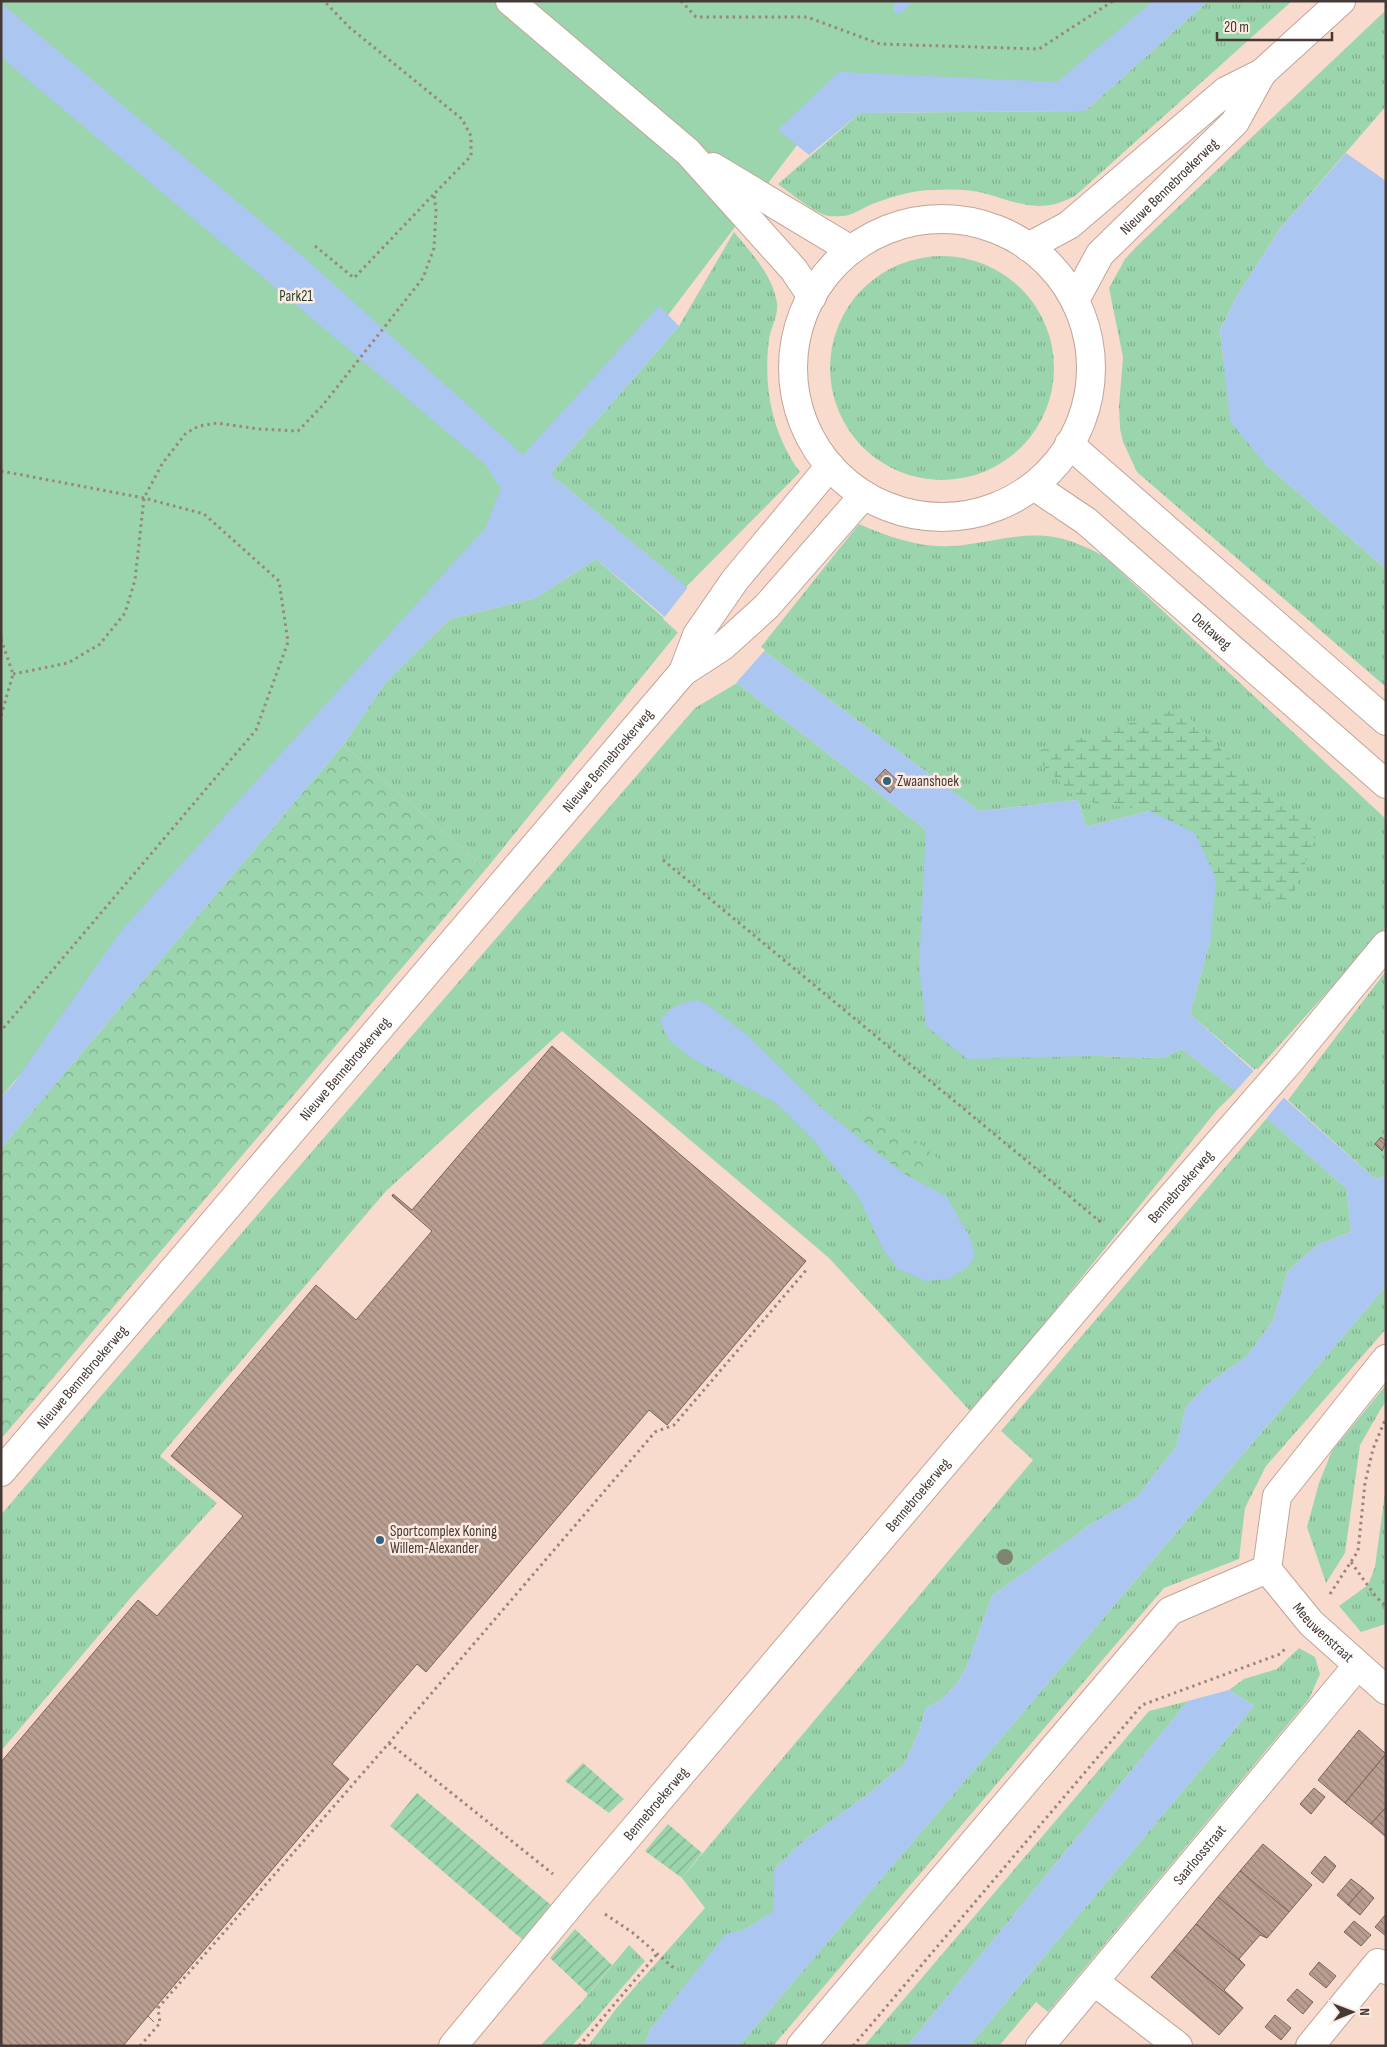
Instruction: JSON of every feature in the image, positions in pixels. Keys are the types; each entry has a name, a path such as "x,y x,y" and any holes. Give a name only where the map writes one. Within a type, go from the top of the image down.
{"street":[{"path":"510,1 688,152 794,270 812,297"},
{"name":"Nieuwe Bennebroekerweg","path":"1028,247 1069,225 1226,91 1262,73 1341,1"},
{"name":"Nieuwe Bennebroekerweg","path":"1075,300 1100,254 1235,122 1262,73"},
{"path":"688,152 851,250"},
{"path":"926,219 967,220 1006,233 1028,247 1041,255 1060,276 1075,300 1088,339 1091,380 1082,420 1063,456 1034,486 1022,494 992,509 960,516 919,515 895,509 864,495 830,466 814,444 803,420 796,394 794,367 796,340 803,314 822,279 851,250 886,229 926,219"},
{"path":"1069,444 1386,721"},
{"name":"Nieuwe Bennebroekerweg","path":"684,672 698,635 735,580 830,466"},
{"name":"Deltaweg","path":"1034,486 1086,521 1386,784"},
{"name":"Nieuwe Bennebroekerweg","path":"4,1472 684,672 723,646 767,606 864,495"},
{"name":"Bennebroekerweg","path":"452,2046 1129,1246 1289,1062 1386,945"},
{"path":"801,2046 1170,1611 1267,1569 1277,1496 1386,1359"},
{"name":"Meeuwenstraat","path":"1267,1569 1311,1623 1386,1690"},
{"name":"Saarloosstraat","path":"1040,2046 1358,1665"},
{"path":"1310,2046 1378,1963 1386,1970"},
{"path":"1095,1982 1178,2046"}],"path":[{"path":"316,246 354,278 471,156 471,136 462,119 349,27 324,1"},
{"path":"680,1 696,17 807,17 880,44 1039,49 1113,1"},
{"path":"13,674 68,663 100,644 125,613 135,580 144,498 162,464 186,433 200,426 217,423 259,429 298,431 342,380 423,278 434,248 436,211 434,194"},
{"path":"1,471 144,498 204,514 279,581 288,642 256,730 1,1031"},
{"path":"1,639 13,674 1,716"},
{"path":"662,860 1129,1246"},
{"path":"140,2046 160,2023 158,2008 389,1743 655,1432 674,1425 808,1268"},
{"path":"853,2046 1142,1705 1280,1654 1311,1623 1358,1551 1365,1483 1373,1450 1386,1418"},
{"path":"1351,1562 1376,1597 1386,1606"},
{"path":"389,1743 579,1894 633,1933 676,1970"},
{"path":"579,2046 657,1954"}],"green space":[{"name":"Park21","path":"1,1 1181,1 1073,96 859,96 810,128 656,331 1,1097"},
{"path":"1208,1 1292,1 1075,196 1052,205 1041,206 1021,204 974,191 927,190 889,198 849,215 829,216 810,208 778,184 860,113 1085,111"},
{"path":"1386,10 1386,106 1279,230 1237,296 1220,330 1223,359 1265,464 1386,569 1386,687 1137,472 1123,442 1120,428 1119,406 1123,357 1109,288 1125,259 1137,246"},
{"path":"734,232 766,274 777,303 776,317 771,331 767,357 769,392 776,426 782,442 800,472 686,587 550,474 679,326"},
{"path":"942,256 964,258 995,269 1021,289 1041,315 1052,346 1054,368 1052,390 1041,421 1021,447 995,467 964,478 942,480 920,478 889,467 863,447 843,421 832,390 830,368 832,346 843,315 863,289 889,269 920,258"},
{"path":"859,524 904,541 940,546 965,545 1003,538 1028,536 1054,537 1074,542 1104,556 1386,819 1386,927 1256,1071 1190,1014 1211,937 1150,811 1086,827 1078,800 979,811 760,648"},
{"path":"596,559 679,631 486,869 343,745 386,682 450,619 536,598"},
{"path":"737,683 926,830 1097,1056 1163,1058 1182,1049 1236,1091 1217,1110 972,1413 829,1258 562,1031 386,1191 160,1456 217,1503 133,1595 1,1751 1,1515 95,1403 695,708"},
{"path":"1180,708 1263,792 1320,825 1287,910 1248,897 1216,879 1195,833 1150,811 1078,800 1031,753"},
{"path":"343,745 486,869 1,1439 1,1148"},
{"path":"1386,971 1386,1176 1375,1179 1288,1100"},
{"path":"867,1102 940,1160 916,1182 842,1128"},
{"path":"1267,1118 1347,1189 1351,1232 1317,1245 1288,1271 1273,1321 1246,1357 1209,1383 1186,1407 1176,1447 1136,1498 1088,1526 992,1596 967,1666 956,1685 940,1701 926,1708 919,1732 904,1764 867,1795 806,1839 774,1869 775,1911 746,1929 726,1935 650,2030 644,2046 588,2046 619,2005 705,1908 682,1878 1033,1460 1001,1431"},
{"path":"1386,1286 1386,1329 1266,1466 1245,1508 1239,1559 1164,1588 773,2046 739,2046"},
{"path":"1386,1385 1386,1400 1360,1445 1345,1553 1326,1583 1307,1527 1319,1483 1332,1451"},
{"path":"1386,1485 1386,1624 1361,1632 1339,1606 1368,1585 1375,1567"},
{"path":"1299,1648 1315,1657 1320,1674 1309,1699 1048,2012 1036,2002 999,2046 969,2046 1254,1706 1229,1690 1244,1679 1277,1669"},
{"path":"1188,1701 907,2046 864,2046 1149,1711"},
{"path":"583,1763 624,1799 609,1813 565,1781"},
{"path":"417,1793 551,1905 523,1940 390,1826"},
{"path":"668,1824 702,1853 682,1878 645,1851"},
{"path":"575,1929 612,1965 588,1994 550,1958"},
{"path":"629,1945 645,1961 572,2046 540,2046 581,2003"}],"water":[{"path":"1153,1 1208,1 1085,111 860,113 809,155 778,130 839,72 1057,82"},
{"path":"1,3 307,260 523,455 659,306 679,326 550,474 760,648 979,811 1078,800 1086,827 1150,811 1195,833 1216,879 1211,937 1190,1014 1375,1179 1386,1176 1386,1286 739,2046 644,2046 650,2030 726,1934 746,1929 774,1911 774,1869 806,1839 867,1795 904,1764 919,1732 926,1708 940,1701 956,1685 967,1666 992,1596 1088,1526 1136,1498 1176,1447 1186,1407 1209,1383 1246,1357 1273,1321 1288,1271 1317,1245 1351,1232 1347,1189 1236,1091 1182,1049 1163,1058 1097,1056 967,1059 926,1026 919,966 926,830 737,683 665,617 596,559 536,598 450,619 386,682 343,745 1,1148 1,1097 14,1083 121,931 486,527 501,488 485,464 1,57"},
{"path":"1346,153 1386,181 1386,569 1265,464 1230,421 1220,330 1237,296 1279,230"},
{"path":"697,1000 708,1005 747,1035 818,1105 904,1174 946,1196 970,1237 975,1256 968,1267 949,1279 926,1281 898,1269 884,1251 858,1196 811,1137 776,1103 691,1058 669,1040 660,1021 676,1006"},
{"path":"1229,1690 1254,1706 969,2046 907,2046 1188,1701"}],"pier":[{"path":"689,586 765,650 735,684 663,619"},
{"path":"1256,1068 1286,1095 1265,1120 1234,1093"}],"building":[{"name":"Zwaanshoek","path":"885,769 899,782 890,793 875,780"},
{"name":"Sportcomplex Koning Willem-Alexander","path":"552,1046 806,1261 667,1425 649,1410 426,1672 417,1664 332,1764 349,1779 123,2046 1,2046 1,1762 138,1600 157,1616 243,1516 171,1456 316,1285 356,1320 432,1231 392,1196 393,1194 412,1210"},
{"path":"1381,1137 1386,1141 1382,1151 1375,1144"},
{"path":"1359,1730 1386,1754 1345,1803 1318,1780"},
{"path":"1386,1754 1386,1807 1371,1824 1345,1803"},
{"path":"1314,1788 1325,1797 1311,1814 1300,1804"},
{"path":"1386,1807 1386,1837 1371,1824"},
{"path":"1263,1844 1312,1885 1289,1912 1240,1871"},
{"path":"1325,1856 1336,1866 1323,1883 1311,1873"},
{"path":"1240,1871 1289,1912 1267,1938 1218,1897"},
{"path":"1351,1879 1363,1888 1348,1905 1337,1895"},
{"path":"1363,1888 1374,1898 1360,1915 1348,1905"},
{"path":"1218,1897 1267,1938 1260,1935 1239,1959 1245,1965 1196,1924"},
{"path":"1386,1914 1386,1936 1375,1927"},
{"path":"1354,1921 1371,1935 1361,1946 1344,1932"},
{"path":"1196,1924 1245,1965 1224,1990 1243,2008 1174,1950"},
{"path":"1174,1950 1243,2008 1219,2035 1151,1977"},
{"path":"1319,1962 1336,1976 1326,1988 1309,1974"},
{"path":"1297,1989 1313,2002 1303,2014 1287,2000"},
{"path":"1275,2015 1291,2028 1281,2040 1265,2027"}],"waterway":[{"path":"899,8 905,1"}],"place":[{"name":"Zwaanshoek","path":"887,781"},
{"name":"Sportcomplex Koning Willem-Alexander","path":"380,1540"}]}
